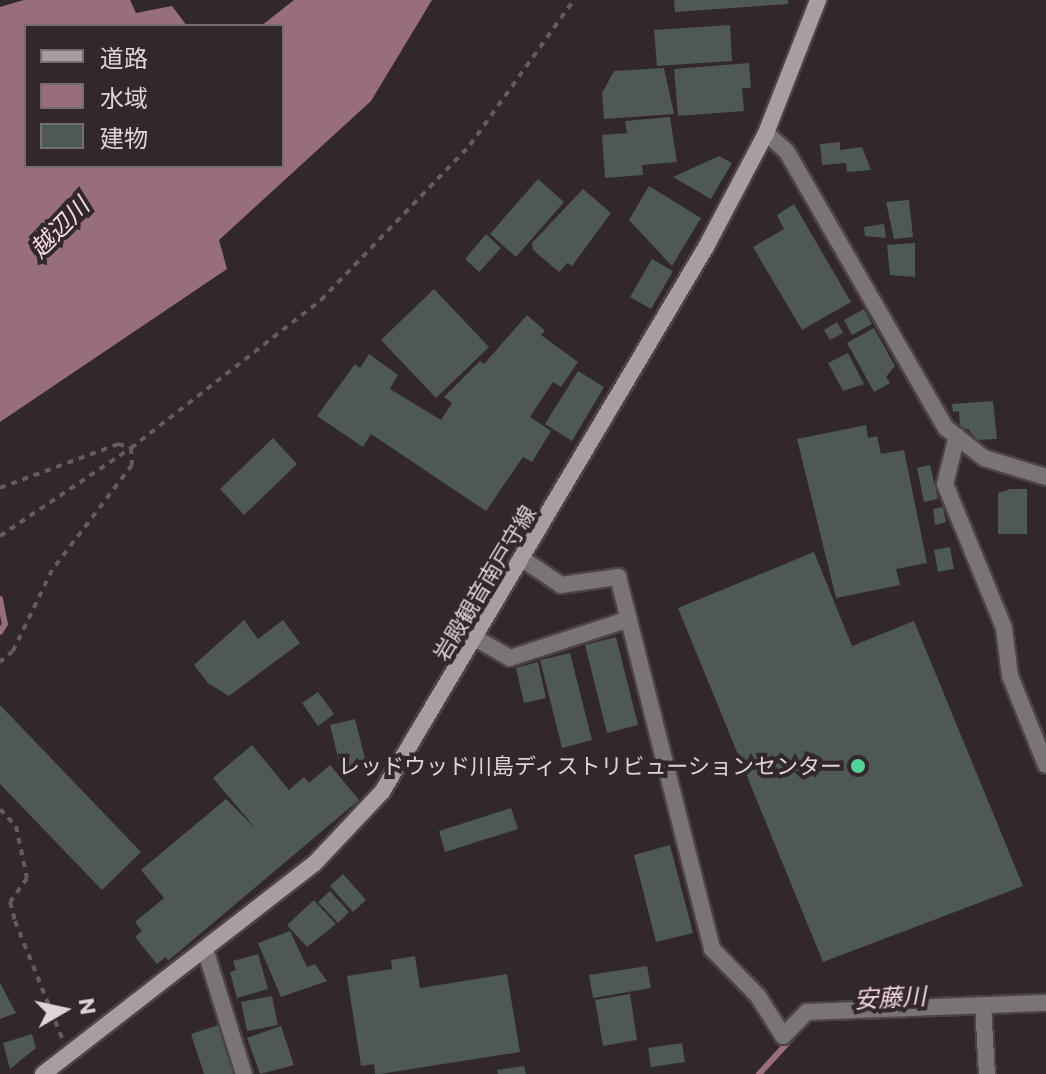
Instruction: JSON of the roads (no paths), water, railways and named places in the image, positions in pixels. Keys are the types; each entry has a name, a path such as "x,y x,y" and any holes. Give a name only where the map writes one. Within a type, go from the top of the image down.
{"main road":[{"name":"岩殿観音南戸守線","path":"43,1074 70,1050 315,863 382,792 524,560 706,247 766,133 818,0"}],"street":[{"path":"766,133 787,152 910,369 957,436 984,458 1046,477"},
{"path":"957,436 945,484 1004,628 1010,676 1046,765"},
{"path":"524,560 561,585 618,577 712,949 758,996 783,1036 807,1012 1046,1003"},
{"path":"477,639 510,658 629,619"},
{"path":"205,949 244,1074"},
{"path":"983,1005 987,1074"}],"water":[{"name":"越辺川","path":"24,0 130,0 136,13 172,6 186,24 24,24 24,168 284,168 284,24 264,24 294,0 432,0 371,101 219,240 227,269 0,422 0,7"}],"waterway":[{"path":"0,599 5,624 0,632"},
{"name":"安藤川","path":"759,1074 794,1036"}],"place":[{"name":"レッドウッド川島ディストリビューションセンター","path":"858,766"}]}
